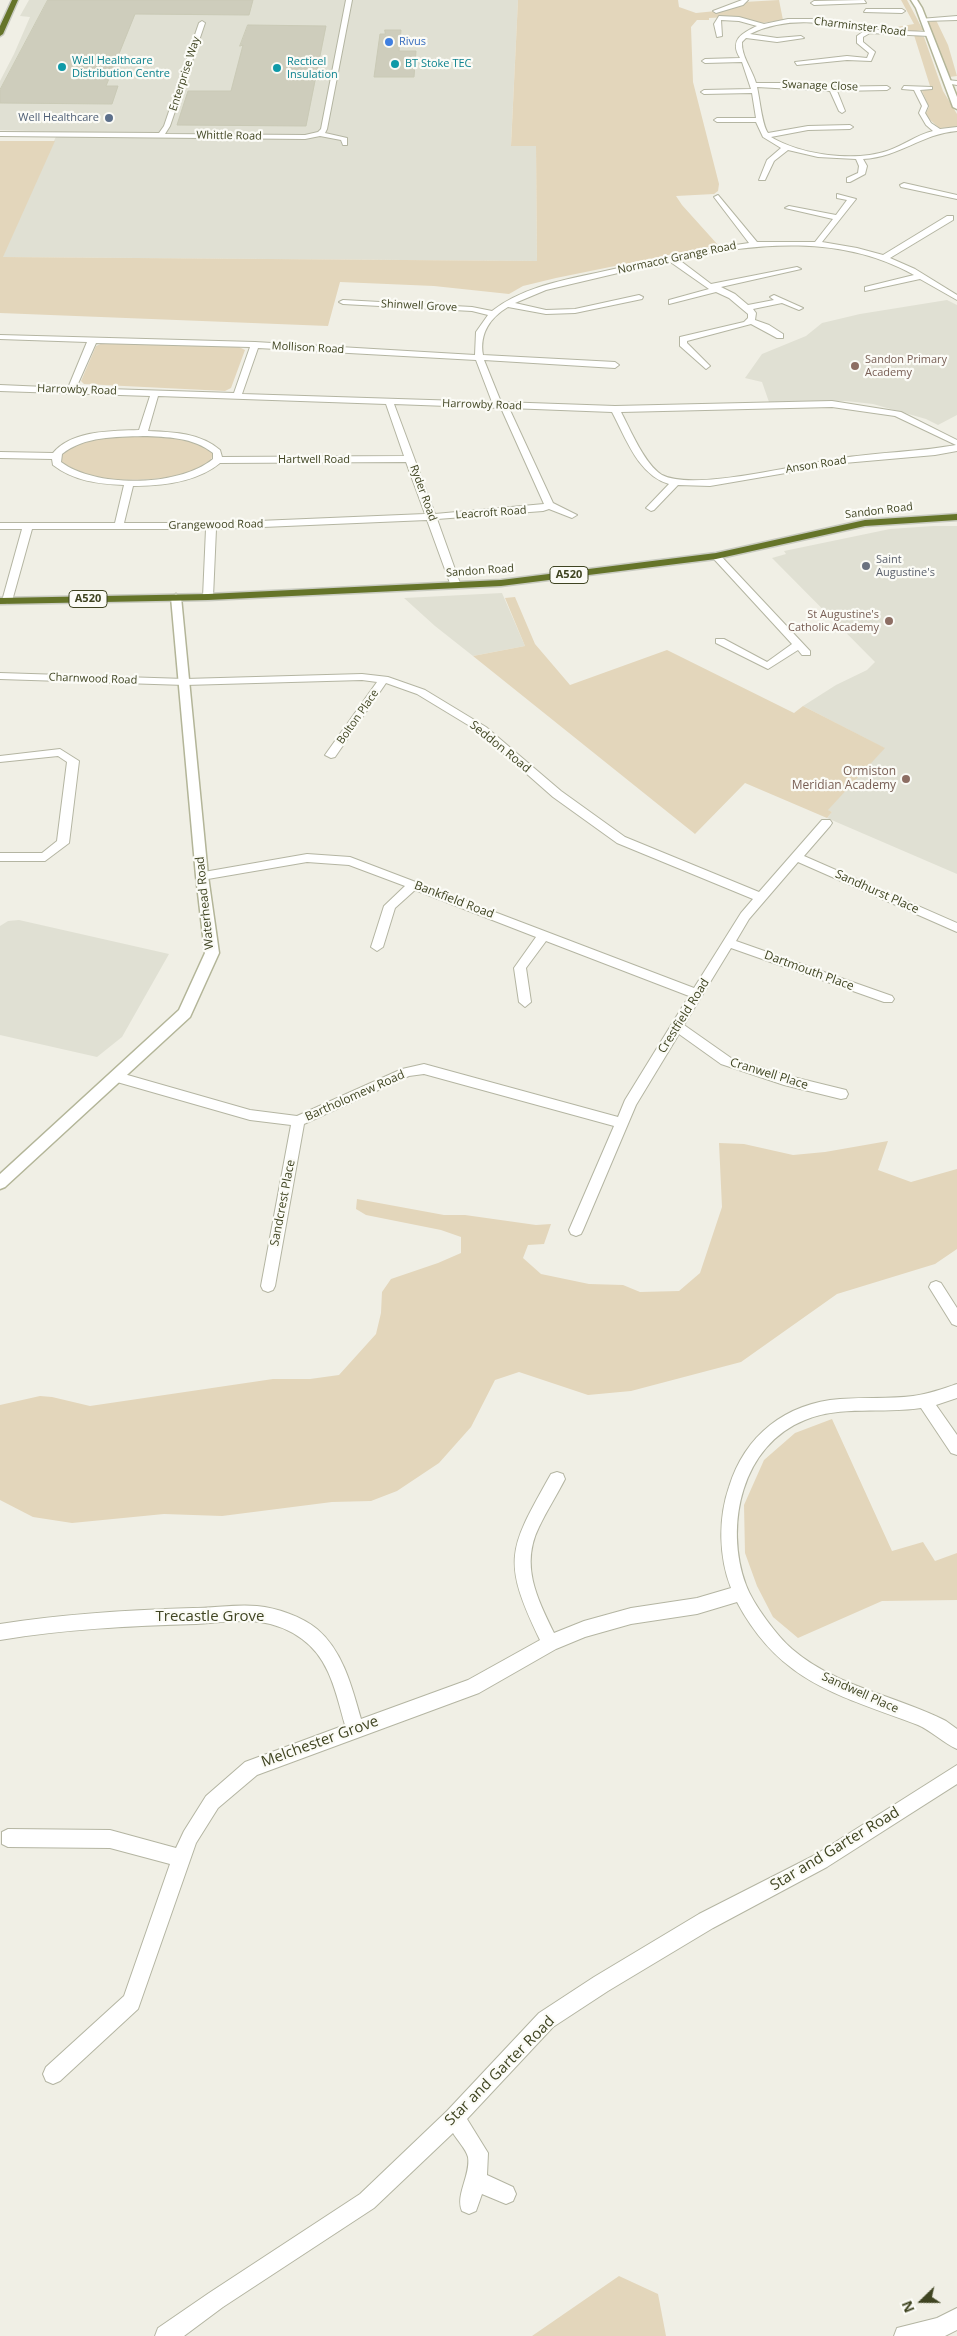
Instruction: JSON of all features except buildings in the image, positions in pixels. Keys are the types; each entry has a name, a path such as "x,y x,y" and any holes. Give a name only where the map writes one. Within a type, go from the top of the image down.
{"highway":[{"path":"0,34 15,0"},
{"name":"Sandon Road","path":"4,601 208,597 456,586 543,579 716,556 865,523 957,517"}],"street":[{"path":"320,134 324,129 349,0"},
{"path":"716,11 740,4 745,0"},
{"path":"914,0 957,107"},
{"path":"820,20 813,2 863,1 867,15 902,11"},
{"path":"923,19 957,18"},
{"path":"719,36 715,19 739,19 762,26"},
{"name":"Charminster Road","path":"743,36 762,26 820,20 870,31 928,34"},
{"name":"Enterprise Way","path":"161,135 167,126 202,23"},
{"path":"798,62 810,63 833,59 869,60 872,52 860,43 860,36 870,31"},
{"path":"801,38 786,40 743,36 739,41 738,49 754,88 758,103 760,128 765,136 787,148 826,156 859,158 885,154 898,150 938,131 957,129"},
{"path":"704,61 742,60"},
{"path":"810,63 815,70"},
{"path":"947,82 957,83"},
{"name":"Swanage Close","path":"754,88 785,85 805,88 887,88"},
{"path":"704,92 754,88"},
{"path":"832,88 842,111"},
{"path":"904,88 930,88"},
{"path":"916,88 925,106 922,113 924,119 938,131"},
{"path":"716,120 760,120"},
{"name":"Enterprise Way","path":"167,126 173,131 186,135"},
{"path":"765,136 808,128 850,127"},
{"name":"Whittle Road","path":"0,134 305,137 320,134 345,139 345,144"},
{"path":"762,178 768,162 774,154 787,148"},
{"path":"850,180 860,174 863,166 859,158"},
{"path":"904,185 957,197"},
{"path":"947,194 952,187"},
{"path":"840,196 862,201"},
{"path":"718,197 754,244"},
{"path":"816,244 852,199"},
{"path":"789,208 836,217"},
{"path":"884,258 950,218"},
{"name":"Normacot Grange Road","path":"501,406 480,358 478,343 480,333 486,321 507,304 523,295 543,288 738,246 785,242 847,247 884,258 947,288 957,298"},
{"path":"673,259 752,313 747,324 683,339 682,344 706,366"},
{"path":"710,286 797,269"},
{"path":"858,288 869,291 921,276"},
{"path":"672,302 688,302 719,289"},
{"path":"772,296 799,308"},
{"path":"507,304 546,312 575,311 639,297"},
{"path":"747,308 782,301"},
{"name":"Shinwell Grove","path":"343,302 472,308 495,314"},
{"path":"750,321 780,336"},
{"name":"Mollison Road","path":"0,337 255,345 615,364"},
{"path":"71,390 94,340"},
{"path":"236,396 255,345"},
{"name":"Harrowby Road","path":"0,388 615,409 687,409 804,404 852,406 898,414 957,443"},
{"path":"143,433 155,393"},
{"name":"Ryder Road","path":"389,402 456,586"},
{"path":"501,406 549,505 572,515"},
{"name":"Anson Road","path":"615,409 651,472 668,481 676,482 710,483 844,460 934,452 957,448"},
{"path":"143,433 167,434 205,443 217,452 218,460 208,469 188,476 129,483 101,481 68,473 60,469 56,463 56,456 62,448 83,440 111,435 143,433"},
{"path":"0,455 56,456"},
{"name":"Hartwell Road","path":"218,460 410,459"},
{"path":"651,508 676,482"},
{"path":"119,526 129,483"},
{"name":"Leacroft Road","path":"432,517 543,508 549,505"},
{"name":"Grangewood Road","path":"0,526 211,526 432,517"},
{"path":"4,601 28,526"},
{"path":"208,597 211,526"},
{"path":"716,556 802,649 768,666 720,641"},
{"name":"Waterhead Road","path":"0,1183 186,1013 212,953 202,876 176,598"},
{"name":"Charnwood Road","path":"0,676 185,682"},
{"name":"Seddon Road","path":"185,682 362,677 384,679 421,692 482,729 557,794 621,840 761,898"},
{"name":"Bolton Place","path":"331,755 384,679"},
{"path":"0,759 60,752 73,761 63,843 45,857 0,857"},
{"name":"Crestfield Road","path":"576,1230 630,1104 677,1026 745,916 826,823"},
{"name":"Sandhurst Place","path":"797,857 957,928"},
{"name":"Bankfield Road","path":"202,876 307,858 350,861 697,994"},
{"path":"376,947 390,906 414,885"},
{"path":"525,1002 520,968 544,935"},
{"name":"Dartmouth Place","path":"730,943 888,999"},
{"name":"Cranwell Place","path":"677,1026 726,1061 784,1080 841,1094"},
{"name":"Bartholomew Road","path":"117,1077 250,1115 298,1121 407,1072 424,1070 622,1123"},
{"name":"Sandcrest Place","path":"268,1286 298,1121"},
{"path":"936,1287 957,1320"},
{"name":"Sandwell Place","path":"957,1391 925,1401 846,1404 824,1407 796,1416 776,1428 758,1445 742,1468 732,1498 729,1526 731,1560 741,1593 754,1619 788,1656 830,1682 878,1703 929,1720 948,1731 957,1740"},
{"path":"925,1401 957,1448"},
{"path":"550,1643 530,1599 523,1577 521,1561 526,1537 557,1478"},
{"name":"Melchester Grove","path":"53,2074 131,2002 190,1837 212,1802 251,1768 473,1686 550,1643 584,1629 631,1616 696,1606 741,1593"},
{"name":"Trecastle Grove","path":"0,1632 125,1618 264,1615 286,1622 310,1634 324,1649 332,1660 340,1680 355,1729"},
{"name":"Star and Garter Road","path":"166,2336 216,2300 367,2200 454,2118 546,2020 601,1984 706,1921 821,1861 957,1774"},
{"path":"8,1838 110,1839 181,1858"},
{"path":"454,2118 478,2153 476,2181 469,2204"},
{"path":"476,2181 506,2194"},
{"path":"905,2336 939,2328 957,2319"}],"shaded area":[{"path":"29,0 518,0 511,145 536,146 537,261 2,257 58,132 0,130 0,81 30,17 20,16"},
{"path":"518,0 678,0 679,7 696,13 716,11 744,2 779,0 783,20 762,23 729,17 709,18 709,20 697,20 691,27 693,82 719,184 718,191 714,194 676,196 718,245 556,278 523,286 509,294 434,286 340,282 328,326 0,313 0,141 55,141 3,257 537,261 536,146 511,146"},
{"path":"901,0 907,0 923,30 911,32 890,31 891,28 914,24"},
{"path":"936,20 948,45 957,76 949,77 928,22"},
{"path":"914,35 924,37 943,91 957,114 957,127 939,128 925,115 929,107 922,91 930,86"},
{"name":"Sandon Primary Academy","path":"947,300 957,305 957,415 938,425 926,419 873,404 846,401 769,402 762,382 745,378 762,354 806,336 822,323 860,314"},
{"path":"103,343 239,347 245,350 231,388 225,391 84,384 81,381 96,346"},
{"path":"143,435 179,438 197,443 212,453 209,463 199,470 167,478 129,480 98,478 60,462 62,453 81,444 111,437"},
{"path":"957,526 957,874 827,818 832,812 827,810 884,748 803,706 836,685 867,670 875,662 772,558 786,554 784,551 890,529"},
{"path":"502,593 525,646 473,656 404,598"},
{"path":"515,597 535,644 570,685 667,650 794,713 803,706 885,748 828,810 832,812 827,818 745,783 695,834 473,656 525,646 505,598"},
{"path":"19,920 169,954 122,1037 97,1057 0,1035 0,926 8,921"},
{"path":"888,1141 878,1170 911,1182 957,1169 957,1249 935,1264 837,1294 741,1362 631,1391 588,1395 519,1372 495,1380 471,1427 439,1463 397,1491 371,1501 332,1502 222,1516 164,1514 72,1523 33,1517 0,1500 0,1405 40,1396 90,1406 273,1379 310,1379 339,1375 376,1334 381,1313 382,1292 391,1279 461,1253 461,1237 441,1230 366,1215 356,1209 357,1199 444,1215 465,1215 536,1225 551,1224 544,1244 528,1245 523,1258 541,1274 589,1284 623,1285 640,1292 679,1291 700,1273 722,1207 719,1143 744,1144 793,1155 825,1152"},
{"path":"832,1419 892,1551 923,1542 935,1561 957,1553 957,1600 882,1601 798,1638 773,1617 757,1586 745,1553 744,1505 764,1460 795,1433"},
{"path":"619,2276 658,2294 666,2336 532,2336"}],"place":[{"name":"Rivus","path":"389,42"},
{"name":"BT Stoke TEC","path":"395,64"},
{"name":"Well Healthcare Distribution Centre","path":"62,67"},
{"name":"Recticel Insulation","path":"277,68"},
{"name":"Well Healthcare","path":"109,118"},
{"name":"Sandon Primary Academy","path":"855,366"},
{"name":"Saint Augustine's","path":"866,566"},
{"name":"St Augustine's Catholic Academy","path":"889,621"},
{"name":"Ormiston Meridian Academy","path":"906,779"}]}
